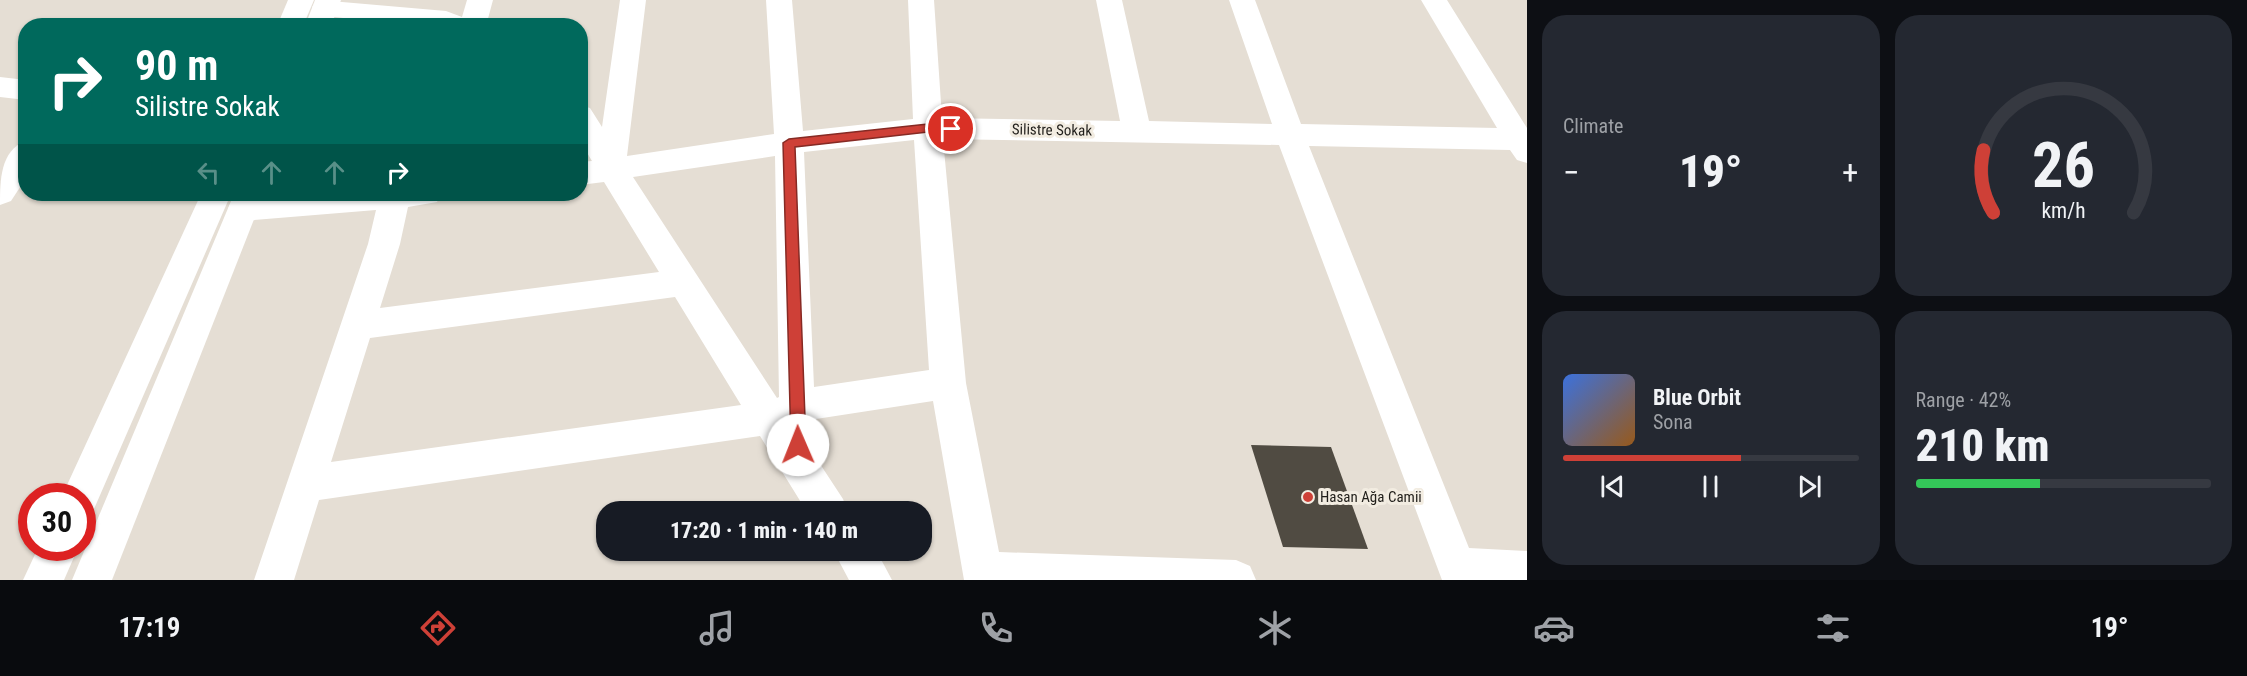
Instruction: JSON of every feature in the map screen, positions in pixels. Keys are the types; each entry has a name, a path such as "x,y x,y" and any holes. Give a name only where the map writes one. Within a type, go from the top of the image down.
{"street":[{"path":"475,18 480,0"},
{"path":"602,171 633,0"},
{"path":"779,0 789,143 783,412 799,464 822,501"},
{"path":"921,0 928,128 948,383 983,576 1236,580"},
{"path":"1109,0 1137,132"},
{"path":"1242,0 1290,135 1460,573 1527,571"},
{"path":"1434,0 1524,143"},
{"path":"302,18 318,8 398,18"},
{"path":"0,87 18,89"},
{"name":"Silistre Sokak","path":"602,171 789,143 928,128 1290,135 1524,143"},
{"path":"588,135 602,171 783,412"},
{"path":"0,193 18,165"},
{"path":"88,483 235,201"},
{"path":"92,580 235,201"},
{"path":"274,580 384,244 402,201"},
{"path":"358,325 684,282"},
{"path":"306,484 783,412 948,383"},
{"path":"43,580 52,561"},
{"path":"860,561 872,580"}],"building":[{"name":"Hasan Ağa Camii","path":"1251,445 1331,447 1368,549 1283,547"}],"place":[{"name":"Hasan Ağa Camii","path":"1308,497"}],"route":[{"path":"798,445 789,143 928,128 951,129"}]}
